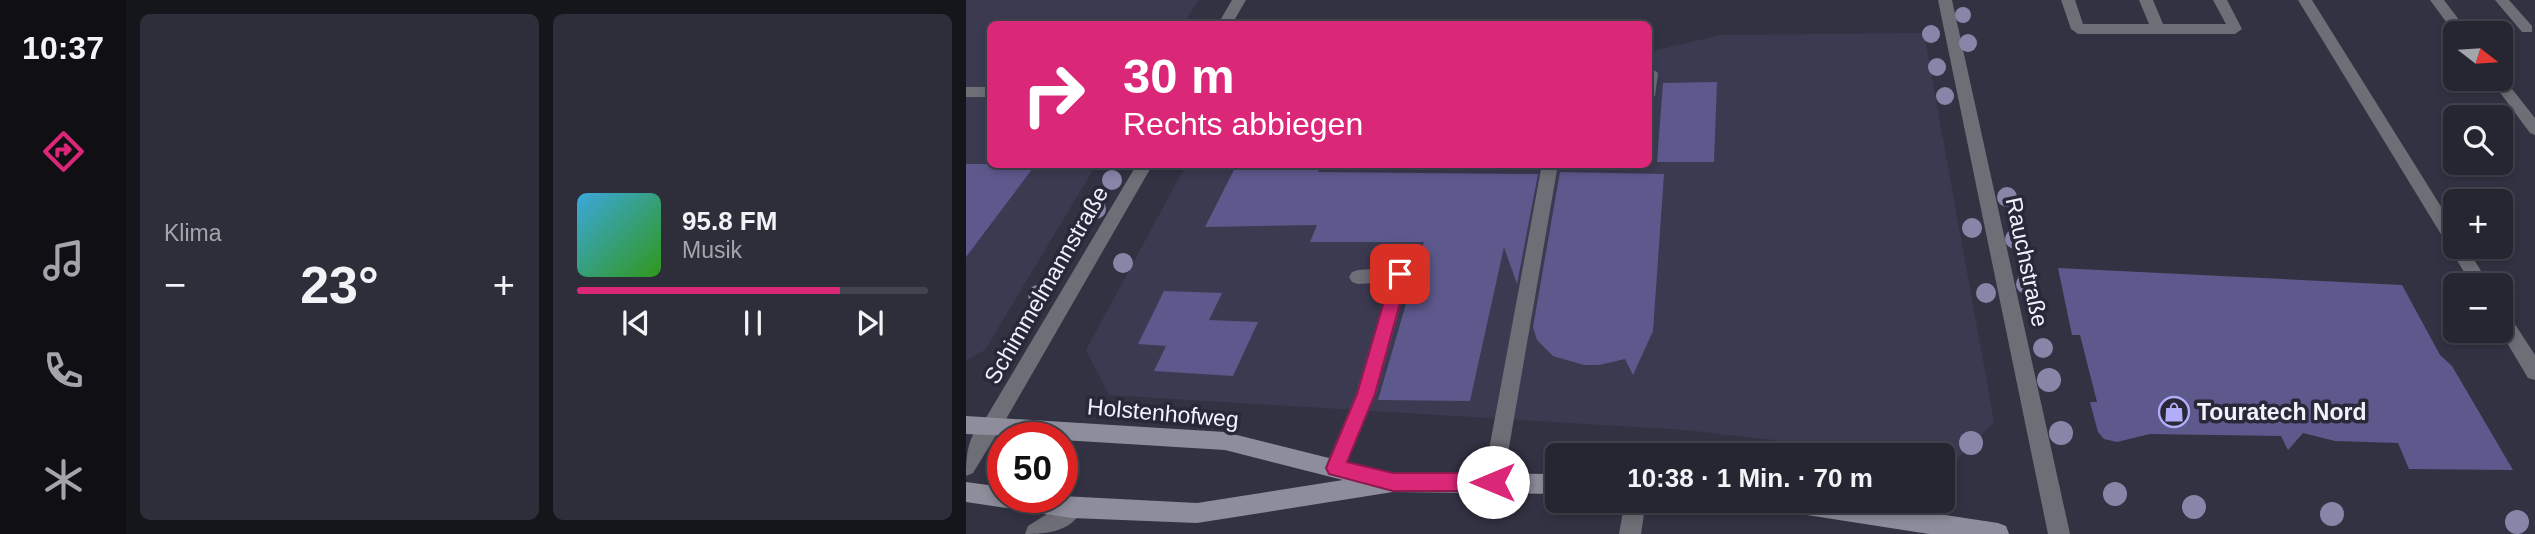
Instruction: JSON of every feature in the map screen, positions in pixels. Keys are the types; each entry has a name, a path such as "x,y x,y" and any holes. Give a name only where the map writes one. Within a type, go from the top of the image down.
{"main road":[{"name":"Holstenhofweg","path":"966,425 987,426"},
{"name":"Holstenhofweg","path":"1078,432 1225,441 1393,482"},
{"name":"Holstenhofweg","path":"1078,508 1197,513 1393,482 1545,484"},
{"name":"Holstenhofweg","path":"966,492 987,496"},
{"path":"1860,513 1998,534"}],"street":[{"path":"1227,21 1238,0"},
{"name":"Rauchstraße","path":"1945,0 2059,534"},
{"path":"2068,0 2078,29 2235,29 2220,0"},
{"path":"2146,0 2158,30"},
{"path":"2305,0 2443,224"},
{"path":"2437,0 2453,21"},
{"path":"2502,0 2527,29"},
{"path":"2506,91 2535,129"},
{"path":"966,92 987,92"},
{"name":"Schimmelmannstraße","path":"994,422 1025,373 1143,168"},
{"path":"1493,482 1549,168"},
{"path":"1335,468 1366,394 1400,274 1358,277"},
{"path":"2513,336 2535,372"},
{"name":"Schimmelmannstraße","path":"966,466 987,432"},
{"path":"1036,534 1065,513"},
{"path":"1630,534 1634,513"}],"shaded area":[{"path":"966,0 1199,0 1185,21 987,21 987,168 1094,168 985,350 966,360"},
{"path":"1924,33 1994,422 1955,461 1955,443 1798,443 1686,430 1109,395 1086,350 1184,168 1652,168 1652,51 1720,35"}],"building":[{"path":"1717,82 1714,162 1657,162 1663,83"},
{"path":"966,164 987,164 987,168 1033,168 966,257"},
{"path":"1235,168 1320,168 1318,172 1538,174 1517,284 1504,247 1470,401 1378,400 1424,242 1310,242 1317,225 1205,227"},
{"path":"1560,172 1664,174 1653,331 1633,375 1625,359 1599,365 1584,365 1553,356 1537,340 1533,327"},
{"path":"2058,268 2402,285 2440,355 2452,366 2513,470 2409,469 2398,443 2335,441 2303,433 2288,450 2281,436 2150,434 2117,442 2104,439 2098,432 2090,402 2097,402 2080,335 2072,335"},
{"path":"1164,291 1222,293 1209,320 1258,322 1233,376 1154,371 1166,346 1138,344"}],"place":[{"name":"Touratech Nord","path":"2174,412"}],"route":[{"path":"1400,274 1366,394 1335,468 1393,482 1493,482"}]}
